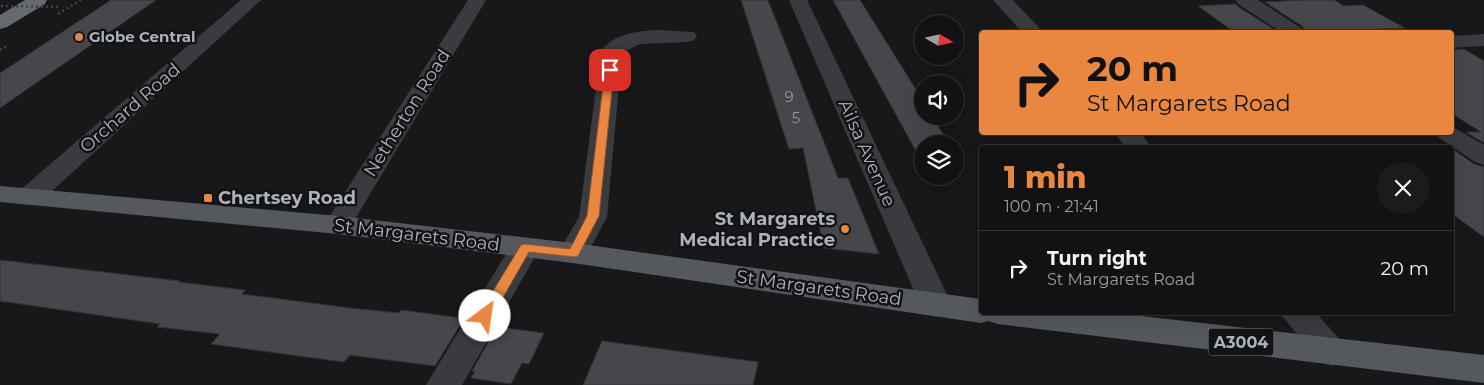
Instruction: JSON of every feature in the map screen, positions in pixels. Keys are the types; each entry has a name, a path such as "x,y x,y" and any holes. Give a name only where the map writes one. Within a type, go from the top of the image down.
{"highway":[{"path":"0,15 38,0"}],"main road":[{"name":"St Margarets Road","path":"0,194 338,225 574,253 979,310"},
{"name":"A3004","path":"1022,315 1332,353 1484,369"}],"street":[{"name":"Orchard Road","path":"29,197 252,0"},
{"name":"Netherton Road","path":"338,225 476,0"},
{"name":"Ailsa Avenue","path":"798,0 936,305"},
{"path":"1002,0 1031,30"},
{"path":"1245,0 1291,30"},
{"path":"574,253 593,216 612,52 620,44 634,39 688,36"},
{"path":"1454,42 1484,40"},
{"path":"1129,135 1137,145"},
{"path":"1451,135 1484,157"},
{"path":"444,385 525,248"},
{"path":"1298,315 1332,353"}],"path":[{"path":"0,15 60,7"}],"building":[{"name":"Globe Central","path":"111,0 156,0 0,108 0,73"},
{"path":"741,0 768,0 838,178 848,178 879,254 824,248 803,148 789,149"},
{"path":"833,0 860,0 914,86 914,125 937,125 944,135 914,135 914,147"},
{"path":"1334,0 1344,6 1363,5 1405,28 1305,30 1302,26 1265,2"},
{"path":"1236,4 1275,30 1231,30 1198,6"},
{"path":"1464,49 1484,61 1484,143 1466,132 1481,132 1454,115 1454,50"},
{"path":"1454,150 1474,164 1484,167 1484,237 1454,215"},
{"path":"0,260 180,281 178,282 245,290 242,294 350,308 399,313 401,310 461,318 458,322 462,322 435,366 350,355 344,362 299,356 211,344 220,334 157,327 160,324 0,301"},
{"path":"497,327 544,333 529,364 522,363 511,384 471,378 475,371 472,371"},
{"path":"602,341 758,362 753,385 583,385"}],"place":[{"name":"Globe Central","path":"79,37"},
{"name":"Chertsey Road","path":"208,198"},
{"name":"St Margarets Medical Practice","path":"845,229"}],"route":[{"path":"485,316 525,248 574,253 593,216 610,70"}]}
